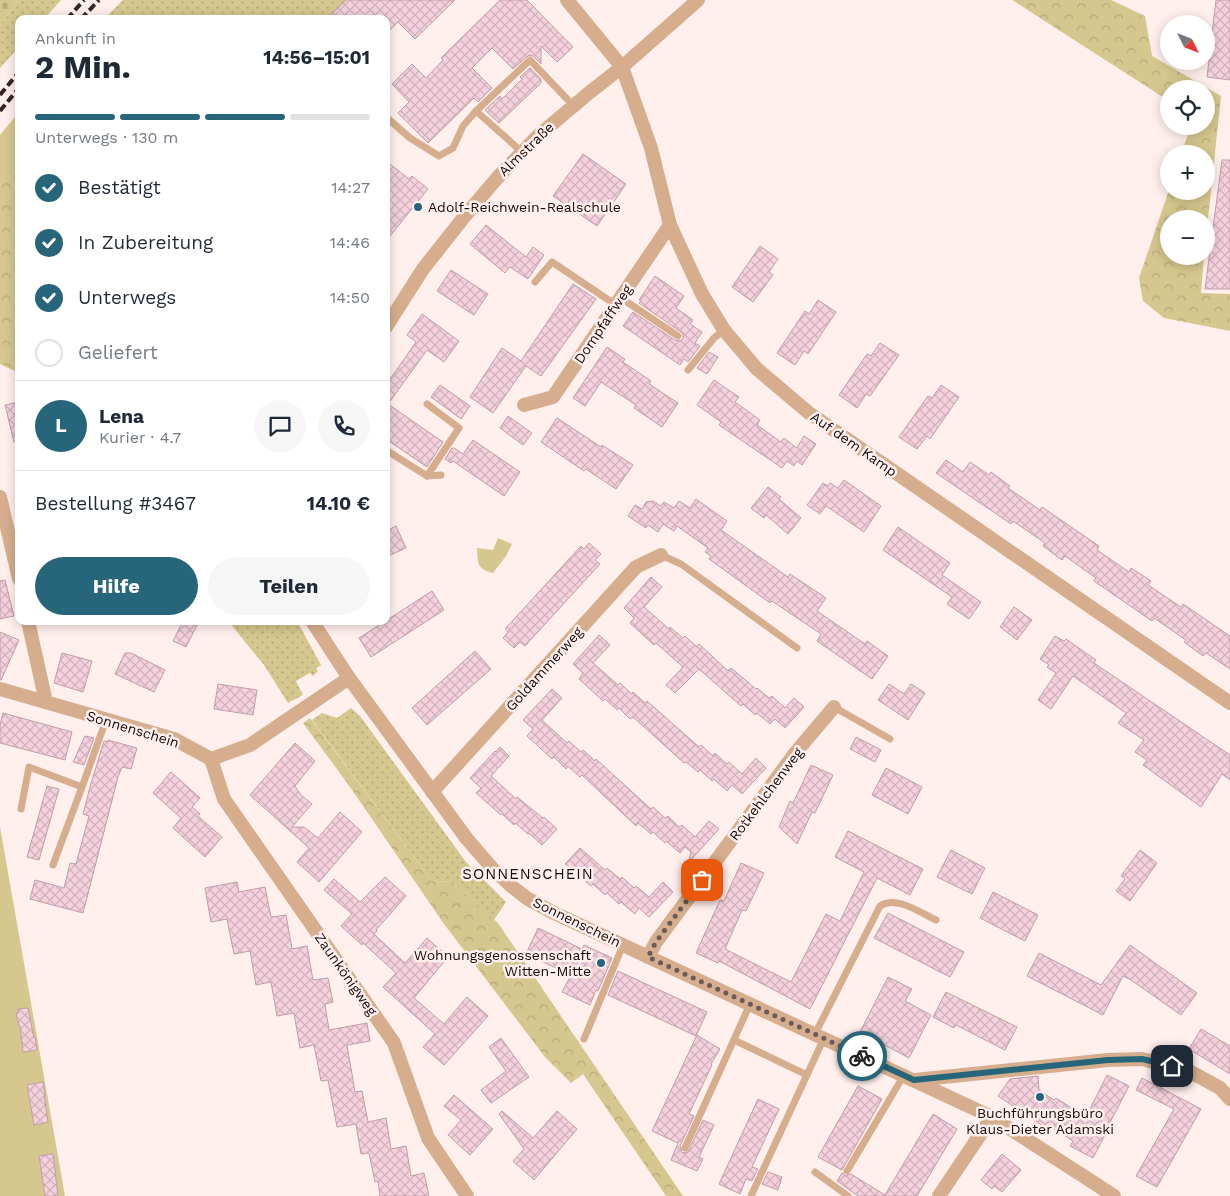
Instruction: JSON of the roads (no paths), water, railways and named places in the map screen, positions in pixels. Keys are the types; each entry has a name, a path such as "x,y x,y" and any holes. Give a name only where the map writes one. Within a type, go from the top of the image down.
{"street":[{"name":"Auf dem Kamp","path":"567,0 622,68 651,148 670,225 702,294 724,330 757,369 809,413 1230,703"},
{"name":"Almstraße","path":"390,321 429,262 488,188 522,152 590,92 622,68 698,0"},
{"name":"Dompfaffweg","path":"524,405 553,397 670,225"},
{"path":"0,497 15,562"},
{"name":"Goldammerweg","path":"432,792 636,568 661,555"},
{"path":"29,625 46,702"},
{"path":"211,759 250,745 350,678 315,625"},
{"name":"Sonnenschein","path":"350,678 467,839 493,869 528,899 554,913 992,1117 1099,1191 1114,1196"},
{"name":"Sonnenschein","path":"0,689 174,739 211,759"},
{"name":"Rotkehlchenweg","path":"648,957 656,942 796,752 834,707"},
{"name":"Zaunkönigweg","path":"211,759 224,799 394,1043 428,1138 468,1196"},
{"path":"909,1078 1108,1060 1142,1059 1189,1071 1220,1088 1230,1099"},
{"path":"939,1196 992,1117"}],"lane":[{"path":"390,120 410,138 439,156 453,148 463,126 476,111 530,60 567,99"},
{"path":"476,111 522,152"},
{"path":"535,282 552,262 678,336"},
{"path":"688,370 714,338 724,330"},
{"path":"427,404 459,428 427,476"},
{"path":"390,453 427,476 441,475"},
{"path":"661,555 681,564 797,648"},
{"path":"834,707 890,740"},
{"path":"53,865 106,720"},
{"path":"21,809 29,767 82,787"},
{"path":"751,1196 807,1075 820,1036 880,906 885,902 898,903 936,920"},
{"path":"584,1039 623,945"},
{"path":"685,1148 750,1004"},
{"path":"734,1040 807,1075"},
{"path":"847,1171 909,1078"},
{"path":"815,1172 848,1196"}],"railway":[{"path":"71,15 84,0"},
{"path":"85,15 99,0"},
{"path":"0,95 15,77"},
{"path":"0,111 15,93"}],"place":[{"name":"Adolf-Reichwein-Realschule","path":"418,207"},
{"name":"Wohnungsgenossenschaft Witten-Mitte","path":"601,963"},
{"name":"Buchführungsbüro Klaus-Dieter Adamski","path":"1040,1097"}],"district":[{"name":"SONNENSCHEIN","path":"528,874"}]}
